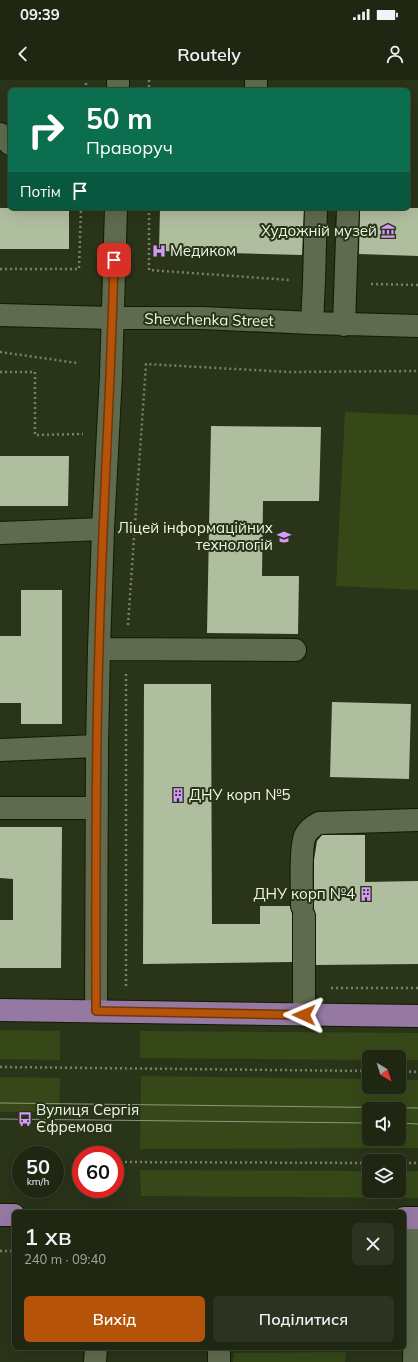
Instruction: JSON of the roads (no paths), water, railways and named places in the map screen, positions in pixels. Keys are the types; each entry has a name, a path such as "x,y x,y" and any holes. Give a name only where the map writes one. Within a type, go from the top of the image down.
{"main road":[{"path":"0,1010 418,1016"},
{"path":"0,1215 12,1215"}],"street":[{"path":"0,134 8,142"},
{"path":"96,1011 99,649 116,210"},
{"path":"312,323 316,210"},
{"path":"344,325 348,210"},
{"name":"Shevchenka Street","path":"0,315 112,318 202,318 344,325 418,326"},
{"path":"0,533 103,528"},
{"path":"99,649 295,650"},
{"path":"0,750 97,746"},
{"path":"0,808 97,808"},
{"path":"304,1015 302,847 305,836 311,828 319,823 418,820"},
{"path":"413,1218 414,1362"},
{"path":"96,1350 96,1362"},
{"path":"219,1350 219,1362"}],"tram line":[{"path":"0,1103 418,1108"},
{"path":"0,1119 362,1123"},
{"path":"406,1123 418,1124"}],"place":[{"name":"Художній музей","path":"388,231"},
{"name":"Медиком","path":"159,251"},
{"name":"Ліцей інформаційних технологій","path":"284,537"},
{"name":"ДНУ корп №5","path":"178,795"},
{"name":"ДНУ корп №4","path":"366,894"},
{"name":"Вулиця Сергія Єфремова","path":"25,1119"}]}
